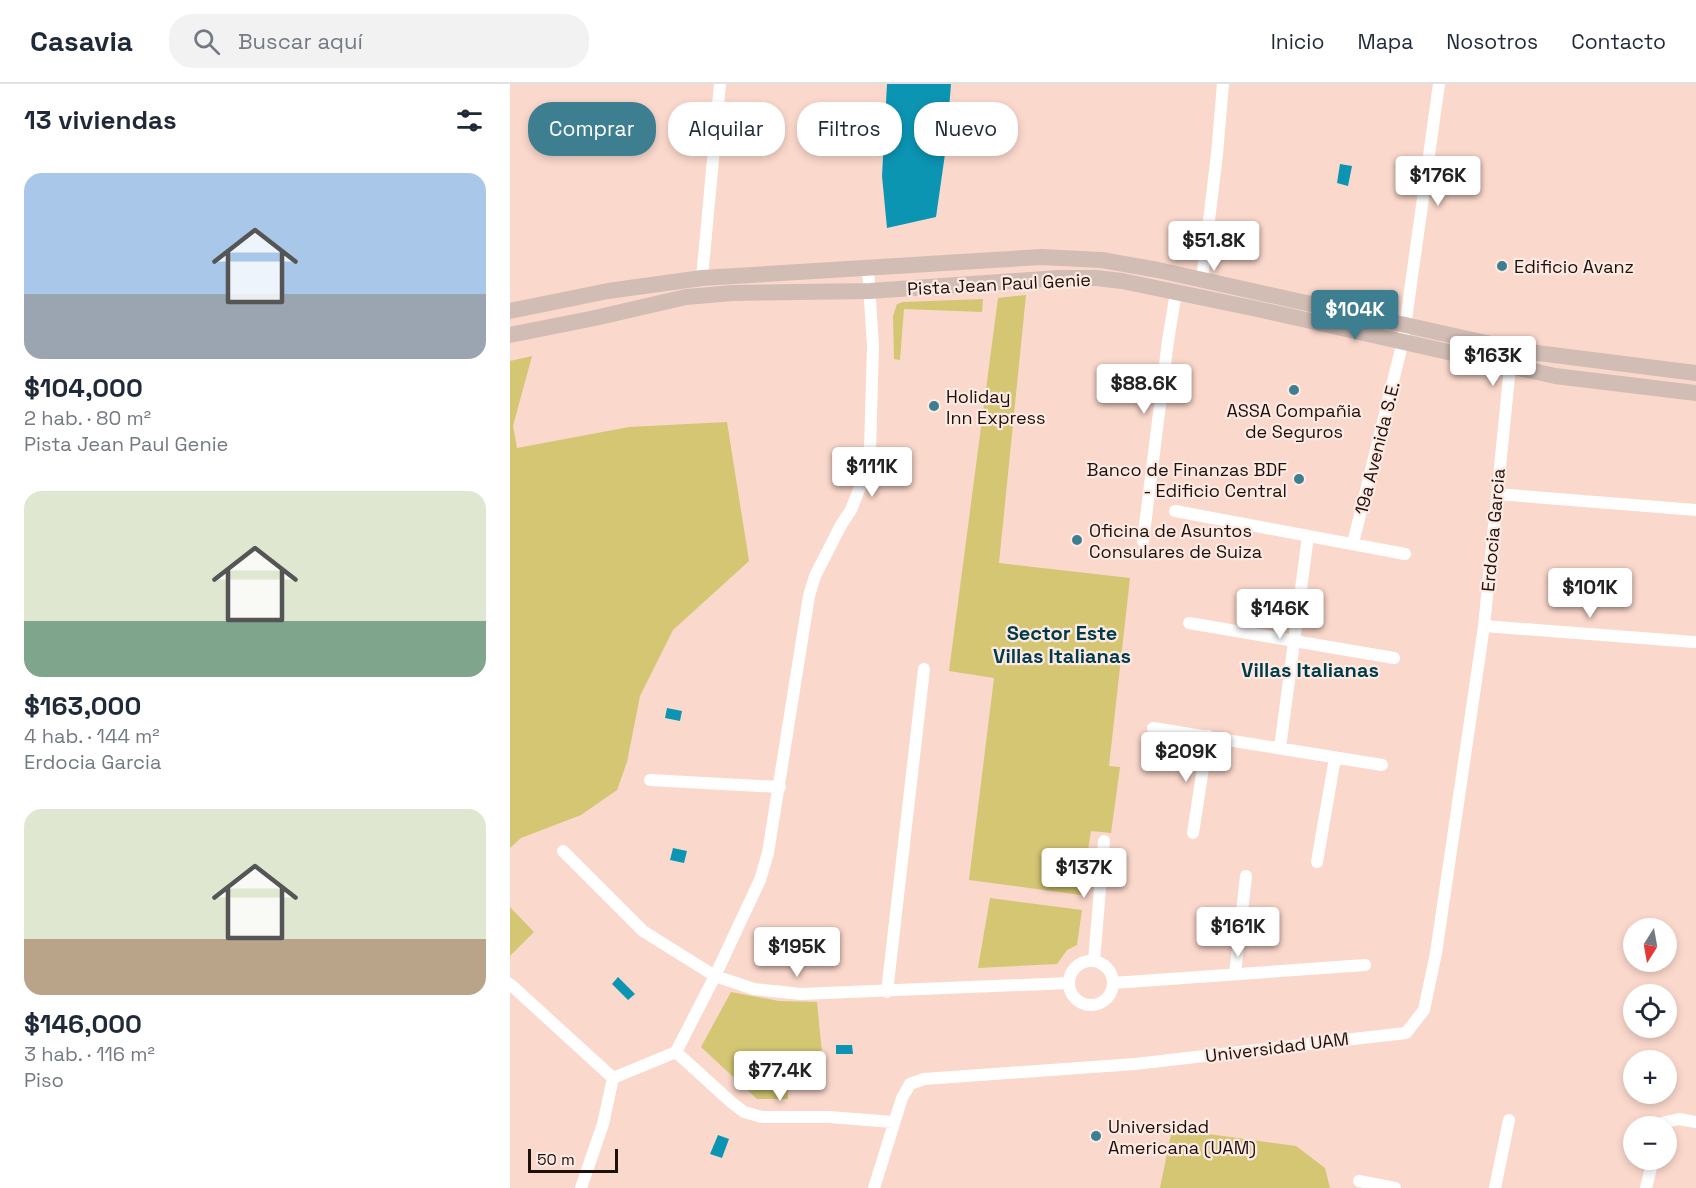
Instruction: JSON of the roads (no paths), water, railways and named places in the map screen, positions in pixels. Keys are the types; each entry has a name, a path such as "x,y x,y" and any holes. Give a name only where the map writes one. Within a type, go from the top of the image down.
{"main road":[{"name":"Pista Jean Paul Genie","path":"510,310 608,291 702,278 1069,257 1109,261 1270,295 1404,333 1510,367 1555,376 1696,393"},
{"path":"1069,257 1093,267 1168,281 1173,284 1176,292 1187,285 1248,296 1270,295"},
{"name":"Pista Jean Paul Genie","path":"510,335 686,297 733,293 870,291 1058,278 1096,278 1122,281 1287,316 1313,315 1393,331 1400,330 1404,333 1522,351 1696,373"}],"street":[{"path":"702,278 720,84"},
{"path":"1202,279 1223,84"},
{"name":"19a Avenida S.E.","path":"1353,543 1404,333 1439,84"},
{"path":"613,1078 676,1052 715,976 759,880 768,853 809,596 815,576 851,510 866,472 870,450 873,346 868,269"},
{"path":"1143,541 1176,292"},
{"name":"Erdocia Garcia","path":"1473,693 1484,626 1510,367"},
{"path":"1497,494 1696,510"},
{"path":"1175,511 1405,554"},
{"path":"1280,748 1308,536"},
{"path":"1190,623 1394,658"},
{"path":"1484,626 1694,642"},
{"path":"887,992 924,669"},
{"name":"Universidad UAM","path":"874,1188 902,1098 910,1084 924,1079 1135,1064 1406,1033 1424,1010 1436,953 1473,693"},
{"path":"1153,729 1382,765"},
{"path":"1193,833 1208,736"},
{"path":"1317,862 1335,758"},
{"path":"650,780 780,787"},
{"path":"1094,961 1104,841"},
{"path":"563,851 643,932 715,976 754,989 801,994 1069,983"},
{"path":"1235,974 1246,876"},
{"path":"1094,961 1104,964 1111,972 1113,983 1108,997 1095,1004 1088,1004 1075,997 1069,983 1070,976 1079,964 1094,961"},
{"path":"1113,983 1365,965"},
{"path":"510,984 613,1078"},
{"path":"676,1052 744,1112 762,1116 829,1117 893,1122"},
{"path":"581,1188 603,1124 613,1078"},
{"path":"1677,1119 1696,1122"},
{"path":"1495,1188 1509,1120"},
{"path":"1646,1188 1650,1170"},
{"path":"1359,1181 1395,1188"}],"water":[{"path":"887,84 951,84 950,102 914,102 914,156 945,156 936,217 887,228 882,176 883,156 902,156 902,102 886,102"},
{"path":"1340,164 1352,166 1348,186 1337,183"},
{"path":"667,708 682,711 680,721 665,718"},
{"path":"673,848 687,851 684,863 670,860"},
{"path":"618,977 635,994 628,1000 612,984"},
{"path":"836,1045 852,1045 853,1054 836,1054"},
{"path":"718,1135 729,1139 722,1158 710,1154"}],"place":[{"name":"Edificio Avanz","path":"1502,266"},
{"name":"ASSA Compañia de Seguros","path":"1294,390"},
{"name":"Holiday Inn Express","path":"934,406"},
{"name":"Banco de Finanzas BDF - Edificio Central","path":"1299,479"},
{"name":"Oficina de Asuntos Consulares de Suiza","path":"1077,540"},
{"name":"Universidad Americana (UAM)","path":"1096,1136"}],"district":[{"name":"Sector Este Villas Italianas","path":"1062,644"},
{"name":"Villas Italianas","path":"1310,670"}]}
